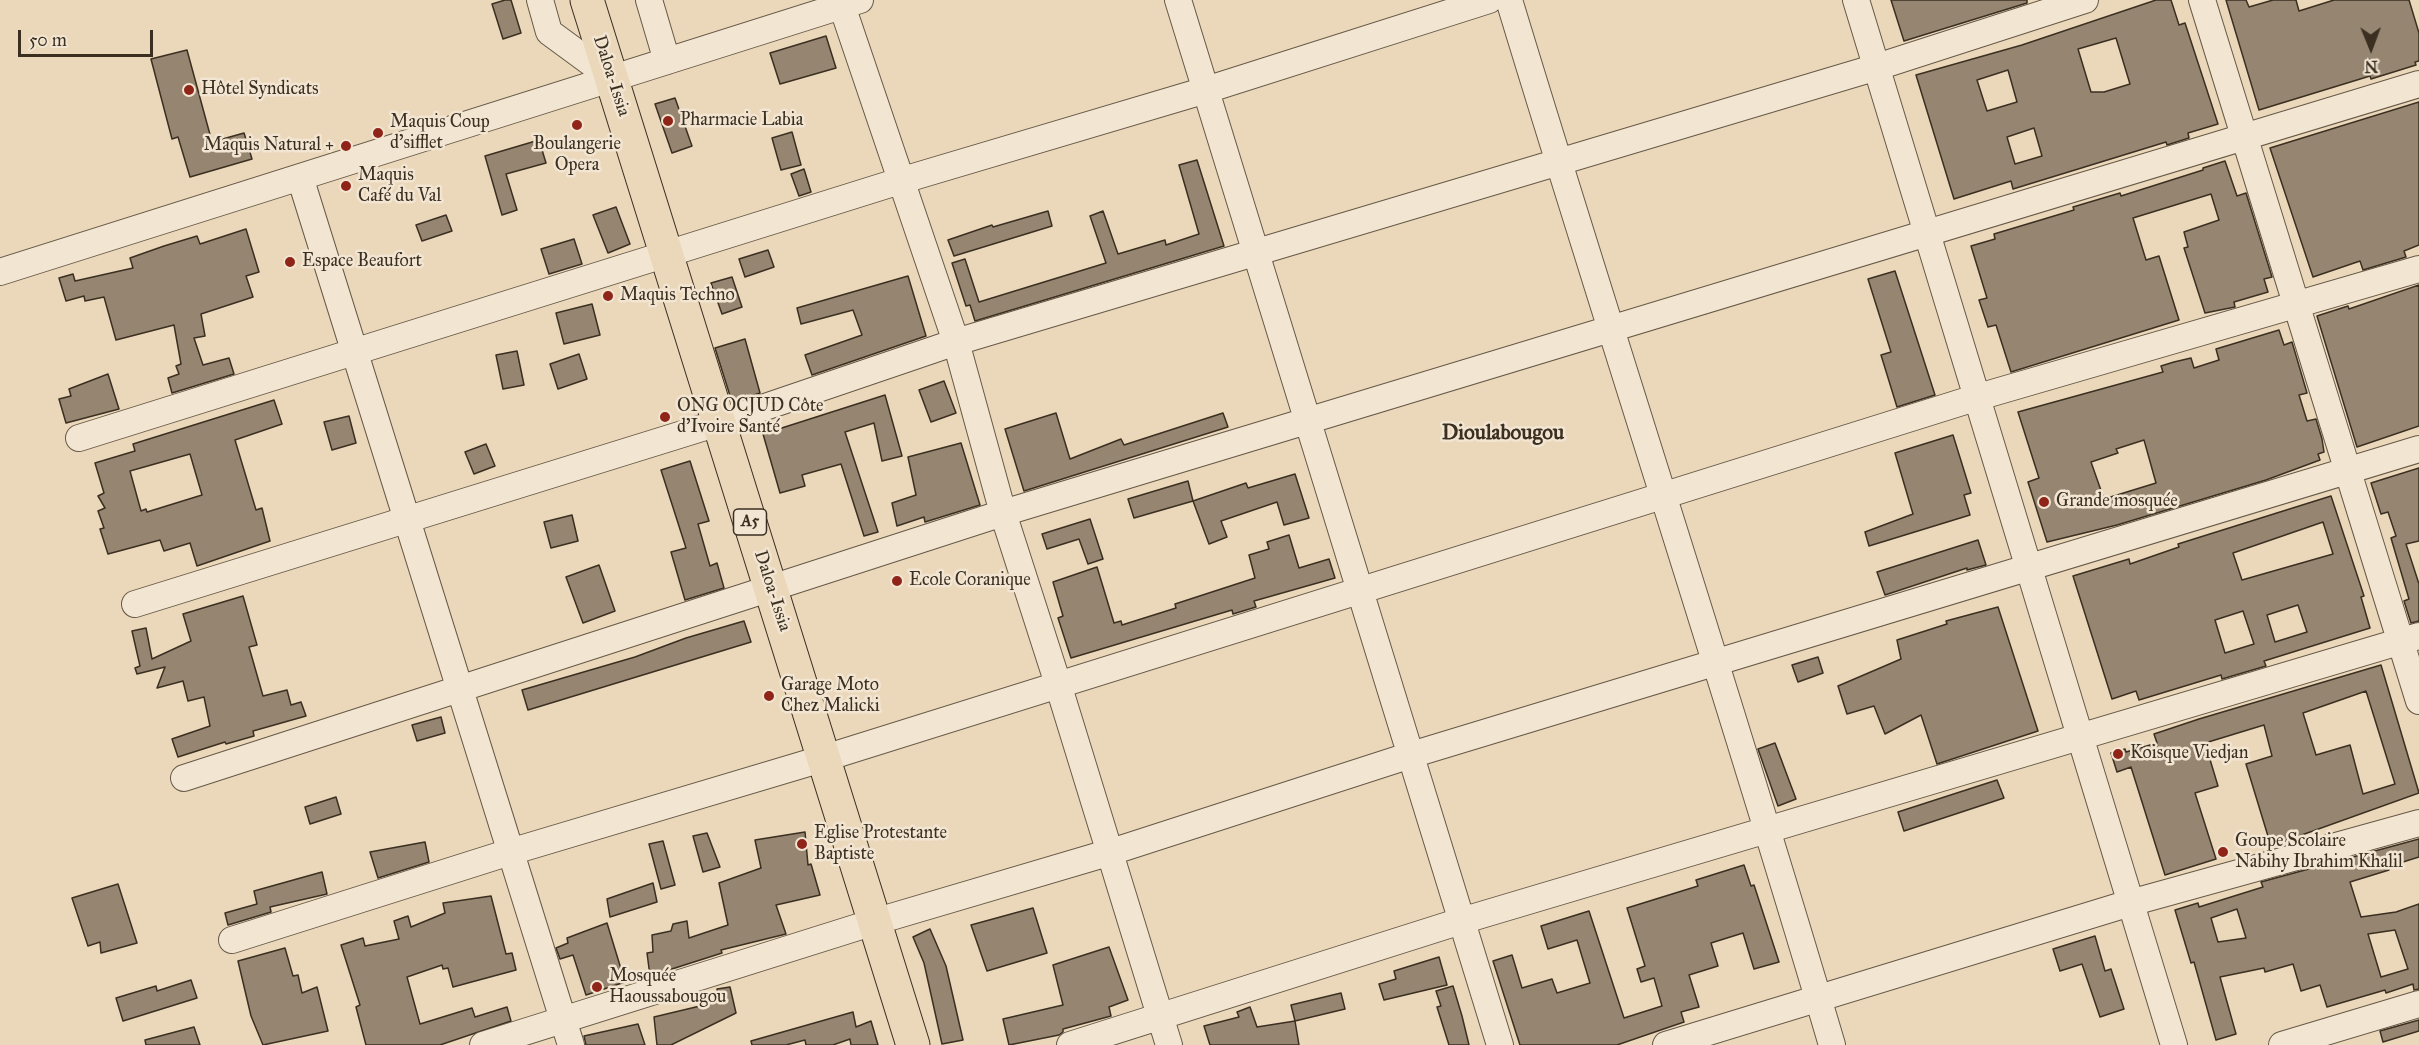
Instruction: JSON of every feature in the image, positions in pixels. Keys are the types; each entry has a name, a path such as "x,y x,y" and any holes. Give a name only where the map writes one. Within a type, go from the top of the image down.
{"main road":[{"name":"Daloa-Issia","path":"586,0 613,79 913,1045"}],"street":[{"path":"540,0 549,32 613,79"},
{"path":"649,0 667,61"},
{"path":"1178,0 1500,1045"},
{"path":"79,438 903,180 1206,90 1489,0"},
{"path":"1509,0 1609,329 1716,662 1832,1045"},
{"path":"1856,0 1975,399 2030,567 2174,1045"},
{"path":"135,604 718,423 956,342 1877,66 2085,0"},
{"path":"2202,0 2347,470 2410,639 2419,701"},
{"path":"0,272 613,79 847,2 956,342 1003,513 1059,684 1169,1045"},
{"path":"184,778 1003,513 2419,84"},
{"path":"300,177 409,519 567,1033"},
{"path":"232,940 510,852 825,759 1975,399 2297,306 2419,268"},
{"path":"483,1045 567,1033 874,922 1111,852 1411,755 2419,449"},
{"path":"1070,1045 1461,921 2410,639"},
{"path":"1666,1045 2130,903 2419,823"},
{"path":"2282,1045 2419,1004"}],"building":[{"path":"511,0 521,33 503,39 492,4"},
{"path":"1891,0 2027,0 2027,3 1904,41"},
{"path":"2156,0 2171,0 2179,25 2185,23 2218,124 2188,133 2189,138 2167,145 2166,142 2013,189 2011,181 1954,199 1916,75 2022,45","holes":["2116,38 2130,84 2104,92 2091,92 2078,49","2008,70 2017,102 1987,111 1977,80","2034,128 2042,156 2015,164 2007,137"]},
{"path":"2226,0 2246,0 2249,7 2273,0 2296,0 2299,11 2334,0 2409,0 2419,33 2419,61 2415,62 2416,65 2371,79 2370,76 2259,110"},
{"path":"826,36 836,68 780,84 770,53"},
{"path":"187,50 212,142 244,133 252,159 190,177 178,137 172,139 151,59"},
{"path":"675,98 692,146 672,153 655,104"},
{"path":"2419,102 2419,245 2404,251 2406,257 2363,270 2360,261 2313,277 2270,148"},
{"path":"792,132 801,165 781,170 772,138"},
{"path":"539,140 546,163 506,174 517,210 502,215 485,156"},
{"path":"1197,160 1224,246 975,321 970,305 966,306 952,263 965,259 979,302 1106,263 1090,216 1103,211 1118,254 1165,240 1166,245 1199,234 1179,165"},
{"path":"2225,161 2237,196 2246,193 2272,277 2264,279 2268,292 2234,302 2235,307 2205,313 2184,248 2188,247 2184,232 2219,220 2211,194 2133,218 2146,260 2159,256 2179,320 2011,372 1996,325 1988,327 1979,300 1987,298 1971,246 1995,239 1994,234 2074,210 2073,207 2120,193 2121,196"},
{"path":"804,169 811,192 799,196 791,174"},
{"path":"616,207 630,244 608,253 593,215"},
{"path":"1048,211 1052,226 954,256 948,240 992,225 993,227"},
{"path":"446,215 452,231 422,241 416,225"},
{"path":"246,229 259,272 246,276 253,297 201,314 205,336 194,338 203,365 229,358 234,374 172,393 168,378 179,374 176,366 181,364 174,325 116,340 104,297 85,301 84,296 66,301 59,278 73,274 75,281 133,268 130,258 164,246 197,236 200,244"},
{"path":"574,239 582,264 549,274 541,249"},
{"path":"768,250 774,267 745,277 739,259"},
{"path":"1895,271 1935,395 1897,407 1881,355 1891,352 1868,279"},
{"path":"908,276 926,336 812,375 805,355 862,335 853,310 801,324 797,308"},
{"path":"732,277 742,307 722,314 711,283"},
{"path":"2419,285 2419,426 2357,447 2317,316 2348,306 2349,309"},
{"path":"592,304 600,335 564,344 556,313"},
{"path":"2279,330 2284,345 2292,342 2307,393 2299,395 2307,421 2316,419 2322,439 2324,452 2318,454 2320,460 2266,480 2117,525 2047,542 2028,482 2039,478 2018,412 2163,372 2161,366 2174,362 2191,358 2194,368 2219,360 2216,349","holes":["2144,440 2156,483 2104,499 2091,462 2118,453 2116,449"]},
{"path":"745,339 760,393 732,402 715,348"},
{"path":"517,351 524,385 503,389 496,355"},
{"path":"579,354 587,379 558,389 550,364"},
{"path":"108,374 119,409 66,423 59,399 71,396 69,389"},
{"path":"944,381 956,413 931,422 919,390"},
{"path":"885,395 902,456 882,461 874,423 845,432 878,532 864,536 841,464 802,475 805,486 780,493 763,434"},
{"path":"274,400 282,424 235,440 256,510 262,508 270,541 197,566 190,543 164,551 160,540 108,554 100,529 104,528 98,511 105,508 98,496 104,493 95,463 135,451 133,444","holes":["190,454 202,495 147,512 146,509 141,511 130,471"]},
{"path":"1056,413 1070,459 1121,439 1124,445 1223,413 1228,427 1024,491 1005,429"},
{"path":"349,416 356,443 332,450 324,422"},
{"path":"1953,435 1971,493 1964,495 1970,515 1869,546 1865,532 1913,514 1895,453"},
{"path":"961,443 980,505 925,522 924,517 897,526 892,503 916,495 908,457"},
{"path":"486,444 495,466 474,474 465,452"},
{"path":"690,461 709,521 698,524 710,566 717,563 724,588 685,600 671,552 686,548 661,470"},
{"path":"2419,468 2419,541 2406,544 2419,584 2419,621 2411,623 2404,601 2409,599 2391,538 2396,536 2388,512 2381,514 2371,483"},
{"path":"1295,474 1309,518 1284,525 1277,502 1221,521 1227,537 1209,544 1193,501 1246,483 1248,488"},
{"path":"1188,481 1193,501 1134,518 1128,499"},
{"path":"2331,496 2364,596 2361,597 2370,628 2264,661 2266,666 2222,679 2221,675 2139,700 2136,691 2112,699 2073,576 2129,559 2130,564 2179,547 2178,544","holes":["2323,522 2333,554 2242,580 2233,553","2298,605 2307,632 2275,642 2267,615","2243,611 2254,644 2225,653 2215,620"]},
{"path":"572,515 578,541 551,548 544,522"},
{"path":"1090,519 1103,559 1088,564 1079,539 1047,549 1042,534"},
{"path":"1289,535 1299,568 1329,559 1335,578 1254,601 1256,607 1233,614 1232,610 1071,658 1058,618 1063,616 1053,582 1097,567 1114,623 1121,621 1122,625 1176,608 1175,604 1255,578 1249,555 1269,549 1267,542"},
{"path":"1978,540 1986,565 1967,570 1967,568 1885,595 1877,572"},
{"path":"599,565 615,611 583,623 566,577"},
{"path":"243,596 257,645 249,647 263,696 287,690 291,705 301,702 306,716 253,731 254,736 226,744 225,742 178,757 172,739 210,726 204,697 188,701 183,681 157,688 165,667 137,674 135,668 140,666 132,631 146,628 152,659 191,641 183,614"},
{"path":"1998,607 2038,731 1937,764 1921,715 1885,734 1874,706 1847,714 1838,686 1901,659 1897,640 1947,624 1946,621"},
{"path":"744,621 751,642 528,710 522,690 635,657 686,638"},
{"path":"1818,657 1823,673 1798,682 1792,665"},
{"path":"2381,665 2419,793 2271,846 2246,764 2272,756 2264,725 2205,743 2218,786 2195,793 2216,859 2165,875 2131,767 2117,772 2111,753 2125,749 2126,752 2157,743 2154,734","holes":["2366,691 2395,784 2363,794 2350,745 2316,755 2303,713"]},
{"path":"441,717 445,733 417,741 412,725"},
{"path":"1775,743 1796,799 1778,806 1758,749"},
{"path":"1997,780 2004,798 1904,831 1898,812"},
{"path":"336,797 341,814 310,824 305,807"},
{"path":"805,832 808,865 811,864 820,895 776,905 786,934 721,950 722,953 650,976 647,953 653,952 652,935 671,931 673,924 687,921 689,938 728,925 719,883 761,868 755,840"},
{"path":"707,833 720,867 703,872 693,836"},
{"path":"2419,839 2419,857 2387,867 2389,870 2350,882 2361,917 2396,912 2419,904 2419,989 2414,990 2413,984 2327,1007 2320,985 2301,991 2293,964 2265,972 2264,968 2220,977 2236,1034 2216,1040 2194,962 2191,963 2175,910 2198,903 2199,907 2263,887 2261,882","holes":["2237,909 2246,938 2218,942 2211,918","2395,930 2408,969 2381,977 2368,934"]},
{"path":"663,841 675,885 661,889 649,844"},
{"path":"425,842 429,862 378,878 370,852"},
{"path":"1744,865 1751,886 1754,885 1779,962 1754,969 1743,933 1711,943 1718,966 1689,975 1699,1007 1681,1012 1684,1022 1617,1045 1520,1045 1493,961 1512,955 1522,988 1552,979 1557,993 1590,983 1577,940 1548,949 1541,926 1589,911 1624,1018 1662,1006 1654,978 1641,982 1637,969 1645,966 1627,908 1698,886 1696,880"},
{"path":"322,872 327,894 270,907 271,912 228,925 225,913 257,904 254,891"},
{"path":"653,883 657,902 610,917 607,899"},
{"path":"118,884 137,943 101,953 100,942 88,946 72,898"},
{"path":"491,896 506,954 512,953 516,970 453,987 448,968 443,969 442,965 407,977 420,1024 472,1008 475,1017 507,1007 511,1021 440,1045 366,1045 356,1007 360,1005 341,945 363,938 365,946 399,939 394,921 408,916 411,927 445,913 443,903"},
{"path":"1033,908 1047,953 987,971 971,925"},
{"path":"607,923 625,982 586,995 573,955 560,959 556,948 568,943 567,938"},
{"path":"930,929 946,966 963,1040 942,1044 924,963 913,937"},
{"path":"2095,936 2105,971 2111,969 2124,1009 2100,1017 2082,964 2060,971 2053,949"},
{"path":"1109,947 1128,1000 1109,1007 1111,1016 1063,1029 1059,1035 1009,1045 1003,1019 1063,1005 1053,965"},
{"path":"285,948 293,976 298,975 302,993 317,987 328,1031 263,1045 251,1016 238,961"},
{"path":"1439,957 1447,985 1384,1000 1379,984 1396,979 1394,971"},
{"path":"191,980 197,998 123,1021 116,998 156,986 157,991"},
{"path":"1453,986 1469,1045 1449,1045 1437,1007 1441,1006 1436,991"},
{"path":"730,987 736,1013 671,1045 657,1045 654,1017 700,1006 700,1000 718,996 717,989"},
{"path":"1341,993 1345,1009 1295,1021 1291,1005"},
{"path":"1250,1007 1257,1027 1295,1021 1299,1045 1210,1045 1204,1026 1239,1017 1237,1012"},
{"path":"853,1012 856,1027 871,1021 878,1045 851,1045 850,1039 833,1045 806,1045 805,1040 786,1045 752,1045 751,1041"},
{"path":"2419,1020 2419,1031 2383,1042 2380,1031"},
{"path":"638,1024 645,1045 586,1045 584,1036"},
{"path":"194,1027 200,1045 146,1045 145,1040"}],"place":[{"name":"Hôtel Syndicats","path":"189,90"},
{"name":"Pharmacie Labia","path":"668,121"},
{"name":"Boulangerie Opera","path":"577,125"},
{"name":"Maquis Coup d'sifflet","path":"378,133"},
{"name":"Maquis Natural +","path":"346,146"},
{"name":"Maquis Café du Val","path":"346,186"},
{"name":"Espace Beaufort","path":"290,262"},
{"name":"Maquis Techno","path":"608,296"},
{"name":"ONG OCJUD Côte d'Ivoire Santé","path":"665,417"},
{"name":"Grande mosquée","path":"2044,502"},
{"name":"Ecole Coranique","path":"897,581"},
{"name":"Garage Moto Chez Malicki","path":"769,696"},
{"name":"Koisque Viedjan","path":"2118,754"},
{"name":"Eglise Protestante Baptiste","path":"802,844"},
{"name":"Goupe Scolaire Nabihy Ibrahim Khalil","path":"2223,852"},
{"name":"Mosquée Haoussabougou","path":"597,987"}],"district":[{"name":"Dioulabougou","path":"1503,434"}]}
